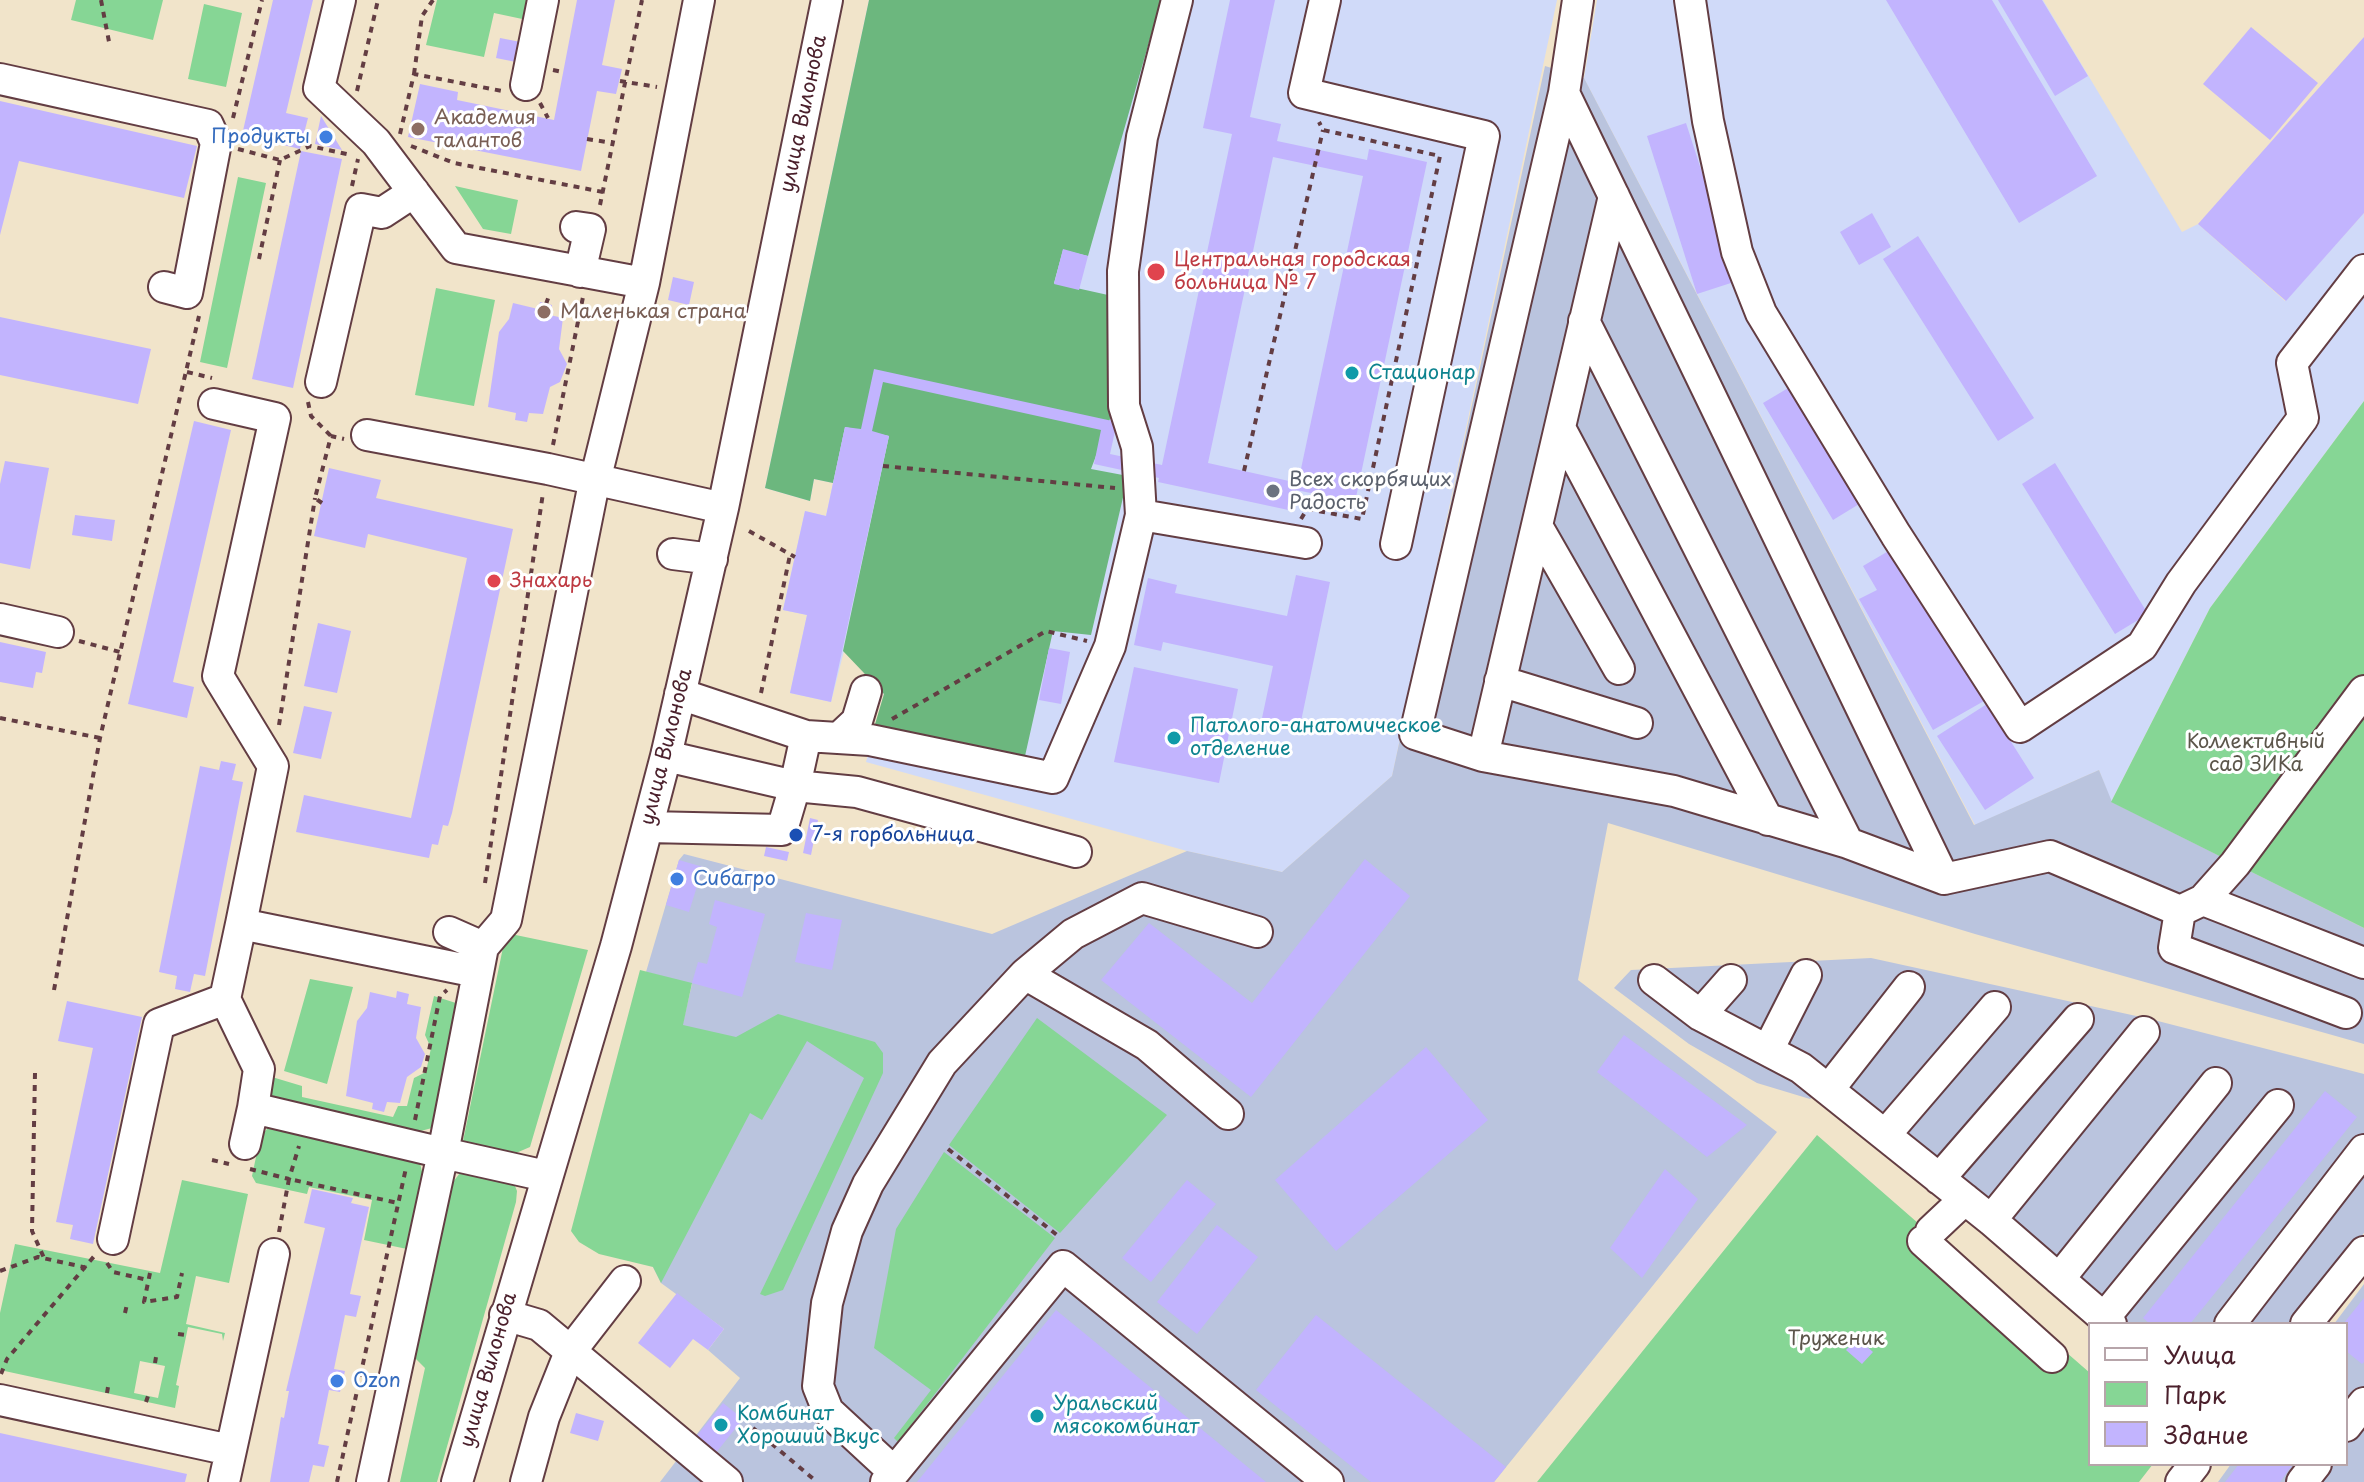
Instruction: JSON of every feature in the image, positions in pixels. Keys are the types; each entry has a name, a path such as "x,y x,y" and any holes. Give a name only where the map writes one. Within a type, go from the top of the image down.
{"street":[{"path":"340,0 319,88 351,116 456,248 580,285 644,283"},
{"path":"523,91 543,0"},
{"path":"241,924 466,948 506,920 597,480 644,283 660,254 699,0"},
{"name":"улица Вилонова","path":"457,1482 616,946 666,756 723,508 827,0"},
{"path":"680,694 806,736 841,736 1053,778 1110,646 1140,504 1137,447 1124,406 1123,271 1142,137 1177,0"},
{"path":"1325,0 1304,93 1484,136 1396,544"},
{"path":"1578,0 1564,93 1415,734 1483,756 1674,791 1848,843 1944,879 2050,856 2364,963"},
{"path":"1690,0 1708,121 1730,223 1737,252 1761,313 2020,727 2142,646 2181,583 2303,418 2292,363 2364,270"},
{"path":"0,79 208,125 221,144 187,293 164,287"},
{"path":"1564,93 1944,879"},
{"path":"362,183 382,213 414,192"},
{"path":"321,382 362,183"},
{"path":"1483,756 1614,196"},
{"path":"580,285 584,231"},
{"path":"1584,321 1848,843"},
{"path":"214,404 275,418 218,676 273,766 225,999 259,1069 245,1144"},
{"path":"1560,428 1768,820"},
{"path":"367,435 548,469 723,508"},
{"path":"1140,504 1298,541"},
{"path":"1537,526 1619,669"},
{"path":"673,554 712,559"},
{"path":"0,619 58,632"},
{"path":"1500,681 1637,723"},
{"path":"841,736 857,721 866,691"},
{"path":"2346,1013 2174,948 2191,906 2235,864 2364,691"},
{"path":"648,827 782,830 806,736"},
{"path":"666,756 795,786 857,792 1076,852"},
{"path":"1257,932 1142,898 1073,934 1025,974 942,1063 868,1184 847,1231 827,1303 818,1386 828,1411 890,1477 1063,1266 1328,1482"},
{"path":"372,1482 443,1153 466,948"},
{"path":"1025,974 1147,1045 1228,1114"},
{"path":"1768,1050 1806,975"},
{"path":"1654,980 1700,1015 1801,1068 1829,1089 1991,1220 2108,1321 2278,1105"},
{"path":"1700,1015 1731,980"},
{"path":"1829,1089 1909,987"},
{"path":"106,1245 159,1024 225,999"},
{"path":"1885,1135 1995,1007"},
{"path":"1939,1179 2078,1019"},
{"path":"1991,1220 2144,1032"},
{"path":"2059,1279 2216,1083"},
{"path":"253,1108 546,1176"},
{"path":"2232,1322 2364,1150"},
{"path":"1965,1199 1927,1236 2052,1357"},
{"path":"2308,1322 2364,1252"},
{"path":"224,1482 274,1254"},
{"path":"526,1482 544,1417 570,1352 625,1281"},
{"path":"505,1315 539,1325 727,1482"},
{"path":"0,1400 230,1450"},
{"path":"2348,1423 2364,1403"},
{"path":"2181,1482 2193,1466"},
{"path":"2302,1482 2314,1466"}],"path":[{"path":"101,0 110,47"},
{"path":"262,0 221,144 280,160 310,146 362,183"},
{"path":"351,116 378,0"},
{"path":"433,0 422,16 414,74 399,140 454,163 603,192"},
{"path":"584,231 603,192 622,82 642,0"},
{"path":"414,74 523,91 548,118"},
{"path":"622,82 640,85"},
{"path":"1244,471 1323,130 1304,93"},
{"path":"1298,541 1307,509 1362,519 1440,156 1323,130"},
{"path":"587,139 613,143"},
{"path":"259,259 280,160"},
{"path":"1406,263 1418,265"},
{"path":"485,884 548,469 580,285"},
{"path":"546,304 548,292 560,295"},
{"path":"54,990 100,738 200,313"},
{"path":"883,466 1140,504"},
{"path":"273,766 315,498"},
{"path":"749,531 792,556 760,696"},
{"path":"888,721 1046,631 1110,646"},
{"path":"58,632 70,639 121,652"},
{"path":"748,693 774,700"},
{"path":"0,718 100,738"},
{"path":"35,1073 32,1231 44,1258"},
{"path":"212,1160 289,1179 307,1121"},
{"path":"948,1149 1057,1235"},
{"path":"337,1482 398,1203"},
{"path":"106,1245 113,1272 149,1276 142,1302 177,1297 182,1273"},
{"path":"0,1271 38,1257 88,1268"},
{"path":"0,1378 7,1359 88,1268 89,1260"},
{"path":"125,1313 127,1304"},
{"path":"178,1334 187,1335"},
{"path":"753,1428 817,1482"}],"shaded area":[{"name":"Центральная городская больница № 7","path":"869,0 1557,0 1392,776 1282,872 1187,851 866,762 884,694 844,651 831,702 790,693 807,615 783,610 805,511 826,516 833,483 814,479 810,501 765,488"},
{"path":"1597,0 2043,0 2182,232 2198,224 2285,301 2364,213 2364,401 2210,608 2111,802 2099,770 1975,825 1584,78"},
{"path":"1545,66 1584,78 1974,825 2099,770 2112,802 2364,928 2364,1044 1975,934 1608,823 1578,980 1777,1132 1494,1482 660,1482 740,1378 708,1350 724,1329 661,1283 653,1267 645,1184 692,984 646,972 679,860 684,854 992,934 1187,851 1282,872 1392,776"},
{"path":"1871,958 2150,1019 2364,1074 2364,1233 2295,1322 2122,1322 1835,1077 1810,1099 1757,1083 1689,1044 1614,988 1631,970"},
{"path":"2364,1284 2364,1482 2218,1482 2230,1466 2348,1466 2348,1322 2336,1322"}],"green space":[{"path":"76,0 163,0 153,40 71,20"},
{"path":"437,0 531,0 527,20 494,13 484,57 426,45"},
{"path":"869,0 1161,0 1088,256 1063,250 1054,283 1117,297 1113,411 1091,469 1128,476 1091,635 1053,631 1025,756 873,731 884,694 843,651 889,436 845,427 833,483 814,479 810,501 765,488"},
{"path":"204,4 242,13 226,87 188,79"},
{"path":"238,177 266,183 227,368 200,362"},
{"path":"455,186 518,200 511,234 483,229"},
{"path":"436,288 495,300 474,406 415,395"},
{"name":"Коллективный сад ЗИКа","path":"2364,401 2364,928 2111,802 2210,608"},
{"path":"506,933 588,950 530,1147 509,1156 462,1146"},
{"path":"640,970 692,983 683,1025 736,1037 778,1014 875,1042 883,1053 883,1073 783,1290 765,1296 760,1294 864,1078 807,1041 762,1120 750,1113 661,1283 653,1267 599,1254 579,1242 571,1231"},
{"path":"310,979 353,987 327,1084 284,1071"},
{"path":"434,996 459,1004 439,1120 432,1128 413,1133 268,1099 262,1074 302,1086 302,1097 393,1117 398,1106 407,1106 414,1078 426,1072 431,1048 425,1035"},
{"path":"1037,1018 1167,1115 1060,1233 949,1145"},
{"path":"270,1125 413,1157 420,1163 423,1176 407,1249 364,1240 372,1200 309,1187 307,1194 256,1183 252,1176 260,1138"},
{"name":"Труженик","path":"1817,1135 2088,1371 2088,1466 2151,1466 2139,1482 1537,1482"},
{"path":"944,1152 1055,1238 898,1442 894,1438 931,1390 874,1348 896,1229"},
{"path":"463,1169 513,1181 517,1191 516,1202 437,1482 400,1482 425,1368 414,1357 453,1182"},
{"path":"182,1180 248,1194 229,1283 196,1276 186,1324 225,1333 223,1341 222,1334 188,1327 176,1385 179,1386 175,1408 0,1370 0,1313 15,1244 160,1273","holes":["140,1361 165,1366 158,1398 134,1393"]}],"building":[{"path":"273,0 313,0 286,113 308,118 300,149 242,135"},
{"path":"577,0 615,0 602,65 622,69 616,94 597,91 581,171 408,137 420,84 458,92 457,100 554,120"},
{"path":"1230,0 1275,0 1250,117 1281,124 1277,141 1367,160 1369,149 1427,162 1355,502 1296,490 1293,511 1158,482 1159,478 1094,464 1101,430 883,382 872,431 889,436 831,702 790,693 807,615 783,610 805,511 826,516 845,427 861,429 874,369 1117,422 1110,454 1162,465 1232,134 1203,128","holes":["1273,157 1363,176 1298,483 1208,463"]},
{"path":"1886,0 1992,0 2097,176 2019,223"},
{"path":"1998,0 2042,0 2088,76 2055,96"},
{"path":"2251,27 2318,83 2270,140 2203,84"},
{"path":"2364,37 2364,213 2286,301 2198,224"},
{"path":"500,38 531,44 526,64 496,58"},
{"path":"0,101 197,146 184,198 19,161 0,235"},
{"path":"321,116 342,150 315,144"},
{"path":"1686,123 1737,281 1697,294 1647,136"},
{"path":"301,151 342,159 293,388 252,379"},
{"path":"1872,213 1891,247 1859,265 1840,232"},
{"path":"1918,236 2034,418 1998,441 1883,259"},
{"path":"1063,249 1088,256 1079,290 1054,284"},
{"path":"673,277 694,282 689,305 668,300"},
{"path":"540,302 552,305 550,315 563,318 559,349 567,364 560,382 550,387 543,414 529,413 527,422 515,420 516,413 488,407 499,332 509,319 513,303 538,309"},
{"path":"0,317 151,349 138,404 0,375"},
{"path":"1800,381 1869,498 1833,520 1763,403"},
{"path":"194,421 231,430 173,682 194,687 187,718 128,704"},
{"path":"5,461 49,468 30,569 0,563 0,484"},
{"path":"2055,463 2148,614 2115,634 2022,484"},
{"path":"329,468 381,480 376,498 513,529 452,813 448,826 443,825 438,845 432,844 429,858 296,832 304,795 411,818 467,558 368,534 365,548 314,536"},
{"path":"75,515 115,520 112,541 72,535"},
{"path":"1897,546 1984,701 1933,730 1859,599 1877,590 1863,566"},
{"path":"1296,575 1330,582 1299,731 1261,723 1273,666 1163,642 1161,651 1134,645 1148,578 1177,585 1175,593 1287,616"},
{"path":"318,623 351,631 337,693 304,686"},
{"path":"0,642 46,652 42,673 36,672 33,688 0,682"},
{"path":"1049,648 1070,652 1061,704 1039,700"},
{"name":"Патолого-анатомическое отделение","path":"1134,667 1238,689 1219,783 1114,762"},
{"path":"1987,704 2034,778 1985,810 1937,736"},
{"path":"304,706 332,712 321,759 293,753"},
{"path":"221,761 236,764 232,780 243,782 205,976 194,974 190,992 175,989 177,976 159,972 200,766 219,770"},
{"path":"810,818 818,820 811,855 803,853"},
{"path":"766,847 789,852 787,861 764,856"},
{"path":"1365,859 1410,896 1251,1097 1101,980 1149,923 1252,1003"},
{"path":"679,860 703,867 689,912 666,905"},
{"path":"715,900 765,914 742,997 692,983 698,962 707,964 717,927 709,924"},
{"path":"806,913 842,920 832,970 795,962"},
{"path":"397,991 409,994 407,1004 421,1007 416,1038 425,1054 421,1067 407,1077 400,1103 387,1102 384,1112 372,1109 373,1103 346,1096 357,1021 367,1008 370,992 396,998"},
{"path":"67,1001 142,1017 93,1244 70,1239 73,1225 56,1222 93,1048 58,1041"},
{"path":"1624,1035 1747,1125 1707,1157 1597,1072"},
{"path":"1426,1047 1488,1120 1336,1251 1275,1180"},
{"path":"2325,1091 2357,1117 2192,1322 2148,1322 2143,1318"},
{"path":"1665,1169 1698,1199 1642,1278 1610,1248"},
{"path":"1187,1180 1216,1204 1151,1282 1122,1258"},
{"path":"312,1189 353,1198 351,1203 369,1207 350,1294 361,1296 356,1317 345,1315 334,1369 345,1371 340,1392 329,1390 318,1444 329,1446 324,1467 313,1465 309,1482 270,1482 281,1417 284,1418 289,1391 286,1391 325,1228 304,1223"},
{"path":"1217,1225 1258,1257 1197,1334 1157,1302"},
{"path":"677,1293 724,1329 708,1350 693,1339 670,1368 638,1343"},
{"path":"2364,1298 2362,1364 2348,1353 2348,1322 2345,1322"},
{"path":"1056,1310 1266,1482 917,1482"},
{"path":"1316,1315 1506,1467 1494,1482 1371,1482 1256,1390"},
{"path":"1857,1338 1873,1352 1862,1364 1846,1350"},
{"name":"Комбинат Хороший Вкус","path":"723,1403 743,1419 715,1454 695,1438"},
{"path":"576,1413 604,1421 598,1441 570,1433"},
{"path":"0,1433 187,1474 185,1482 0,1482"},
{"path":"2237,1466 2292,1466 2280,1482 2225,1482"}],"place":[{"name":"Академия талантов","path":"418,129"},
{"name":"Продукты","path":"326,137"},
{"name":"Центральная городская больница № 7","path":"1156,272"},
{"name":"Маленькая страна","path":"544,312"},
{"name":"Стационар","path":"1352,373"},
{"name":"Всех скорбящих Радость","path":"1273,491"},
{"name":"Знахарь","path":"494,581"},
{"name":"Патолого-анатомическое отделение","path":"1174,738"},
{"name":"7-я горбольница","path":"796,835"},
{"name":"Сибагро","path":"677,879"},
{"name":"Ozon","path":"337,1381"},
{"name":"Уральский мясокомбинат","path":"1037,1416"},
{"name":"Комбинат Хороший Вкус","path":"721,1425"}]}
